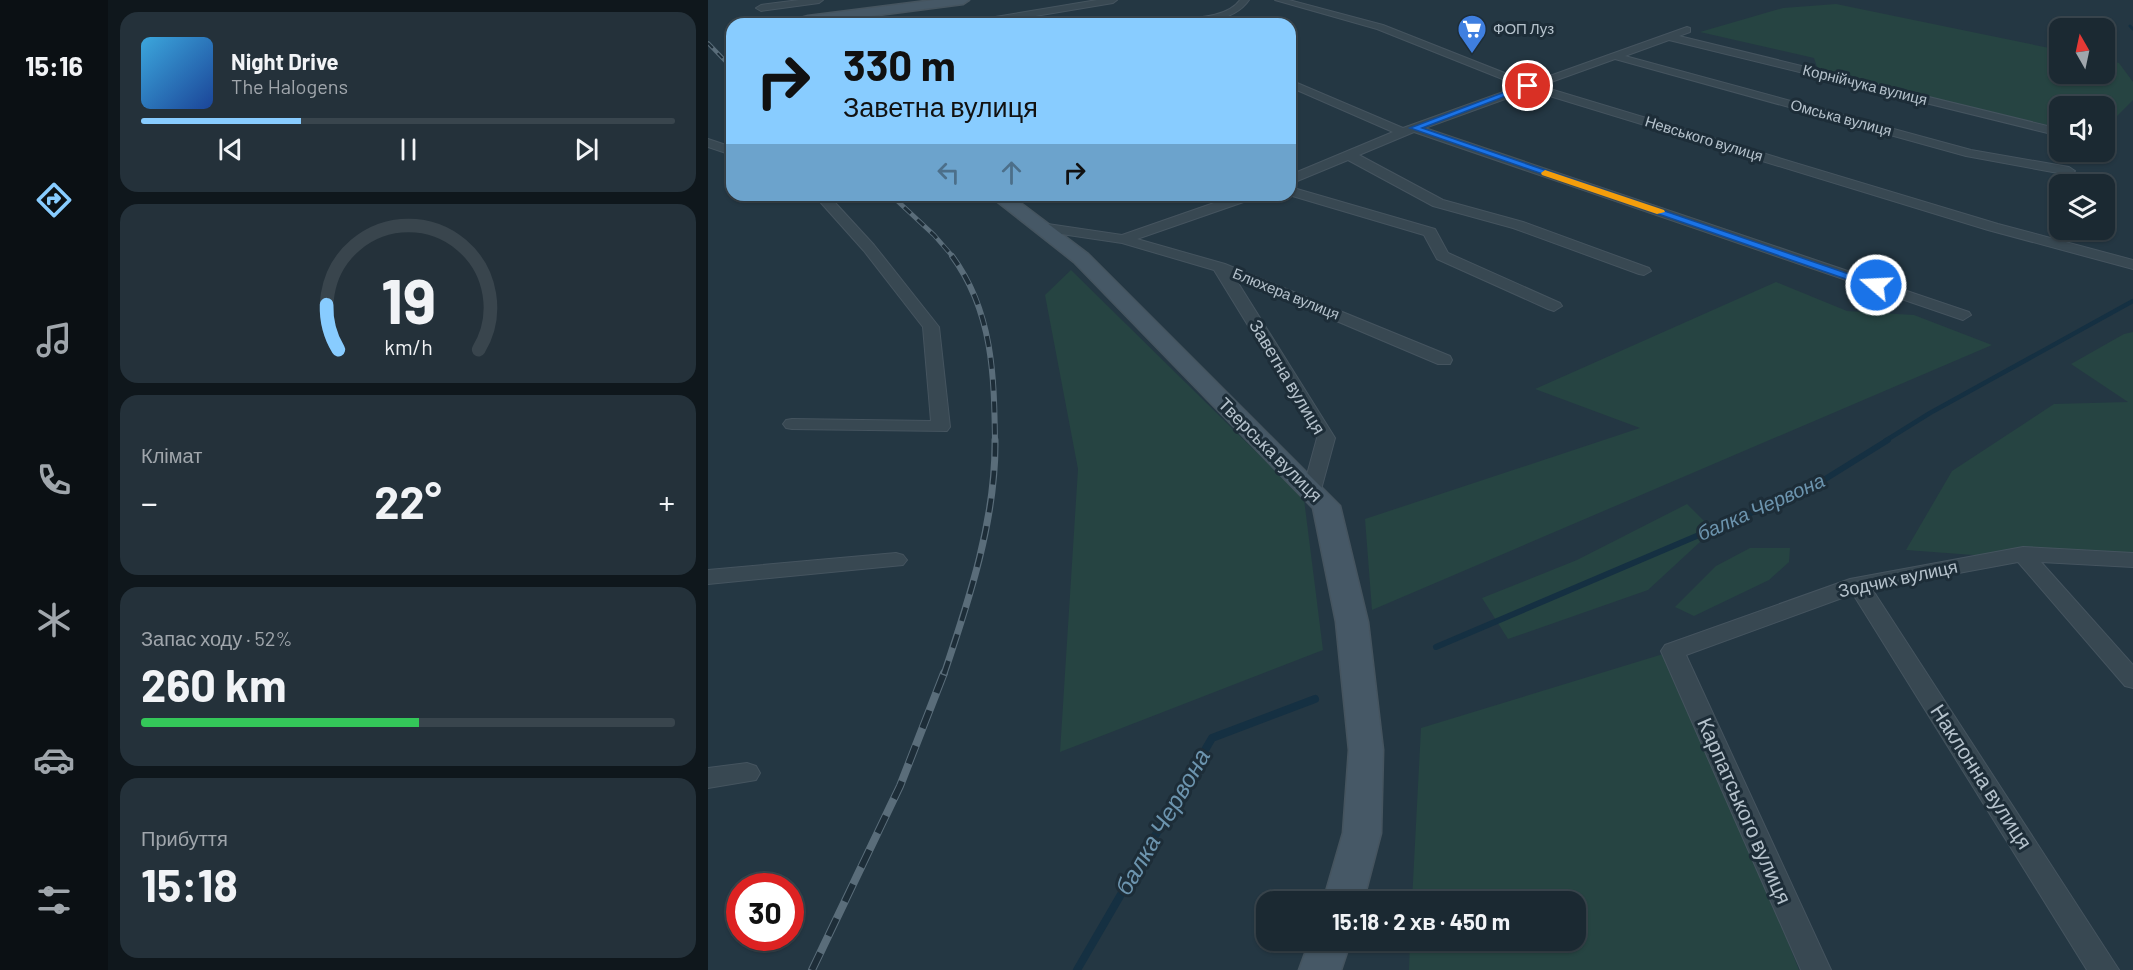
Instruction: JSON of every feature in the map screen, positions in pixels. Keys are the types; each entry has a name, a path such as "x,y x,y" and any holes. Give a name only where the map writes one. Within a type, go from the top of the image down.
{"main road":[{"path":"824,18 963,0"},
{"name":"Тверська вулиця","path":"1006,201 1081,258 1326,506 1352,622 1366,750 1362,833 1346,891"},
{"path":"1320,970 1327,951"}],"street":[{"path":"761,8 819,0"},
{"path":"1006,18 1113,0"},
{"path":"1203,18 1221,15 1240,7 1245,0"},
{"name":"Невського вулиця","path":"1279,0 1380,27 1528,86 1993,227 2133,265"},
{"path":"1296,177 1408,130 1687,30"},
{"name":"Корнійчука вулиця","path":"1670,37 2049,130"},
{"name":"Омська вулиця","path":"1614,56 1970,153 2069,171"},
{"path":"1296,85 1408,130 1963,315"},
{"path":"708,143 726,149"},
{"path":"1349,155 1438,203 1518,225 1644,271"},
{"path":"1296,192 1430,232 1442,256 1554,306"},
{"path":"792,424 941,427 932,327 869,248 826,201"},
{"path":"1041,227 1124,240 1233,201"},
{"name":"Блюхера вулиця","path":"1124,240 1220,267 1444,360"},
{"name":"Заветна вулиця","path":"1220,267 1326,438 1312,492"},
{"path":"2023,554 2133,680"},
{"name":"Зодчих вулиця","path":"1673,651 1858,584 2023,554 2133,560"},
{"path":"708,577 896,560"},
{"name":"Наклонна вулиця","path":"1858,584 2104,970"},
{"name":"Карпатського вулиця","path":"1673,651 1816,970"},
{"path":"708,778 747,773"}],"green space":[{"path":"1836,4 2049,48 2049,84 2115,84 2115,62 2119,63 2133,82 2133,100 2115,118 2115,96 2049,96 2049,126 1818,70 1814,58 1700,32 1783,8"},
{"path":"1071,270 1304,499 1323,650 1060,752 1078,469 1045,295"},
{"path":"1776,282 1847,311 1914,315 1992,345 1372,610 1365,519 1640,428 1535,389"},
{"path":"2133,332 2133,567 1906,550 1952,471 2054,404 2128,402 2071,364 2124,334"},
{"path":"1687,504 1713,530 1648,590 1508,639 1482,598 1577,560"},
{"path":"1750,548 1790,548 1789,562 1769,580 1694,616 1675,607 1716,566"},
{"path":"1673,651 1799,970 1409,970 1410,951 1586,951 1586,891 1413,891 1421,728"}],"waterway":[{"name":"балка Червона","path":"2130,26 2133,29"},
{"name":"балка Червона","path":"1885,441 1930,413 2133,301"},
{"name":"балка Червона","path":"1436,647 1814,486 1888,440"},
{"name":"балка Червона","path":"1077,970 1212,738 1315,699"}],"railway":[{"path":"708,43 726,62"},
{"path":"897,201 934,235 954,258"},
{"path":"952,256 966,277 983,322 992,368 995,440"},
{"path":"944,674 963,617 986,529 994,470 995,440"},
{"path":"812,970 900,786 944,673"}],"slow traffic":[{"path":"1545,173 1660,212"}],"place":[{"name":"ФОП Луз","path":"1472,54"}],"route":[{"path":"1528,86 1414,128 1876,285"}]}
